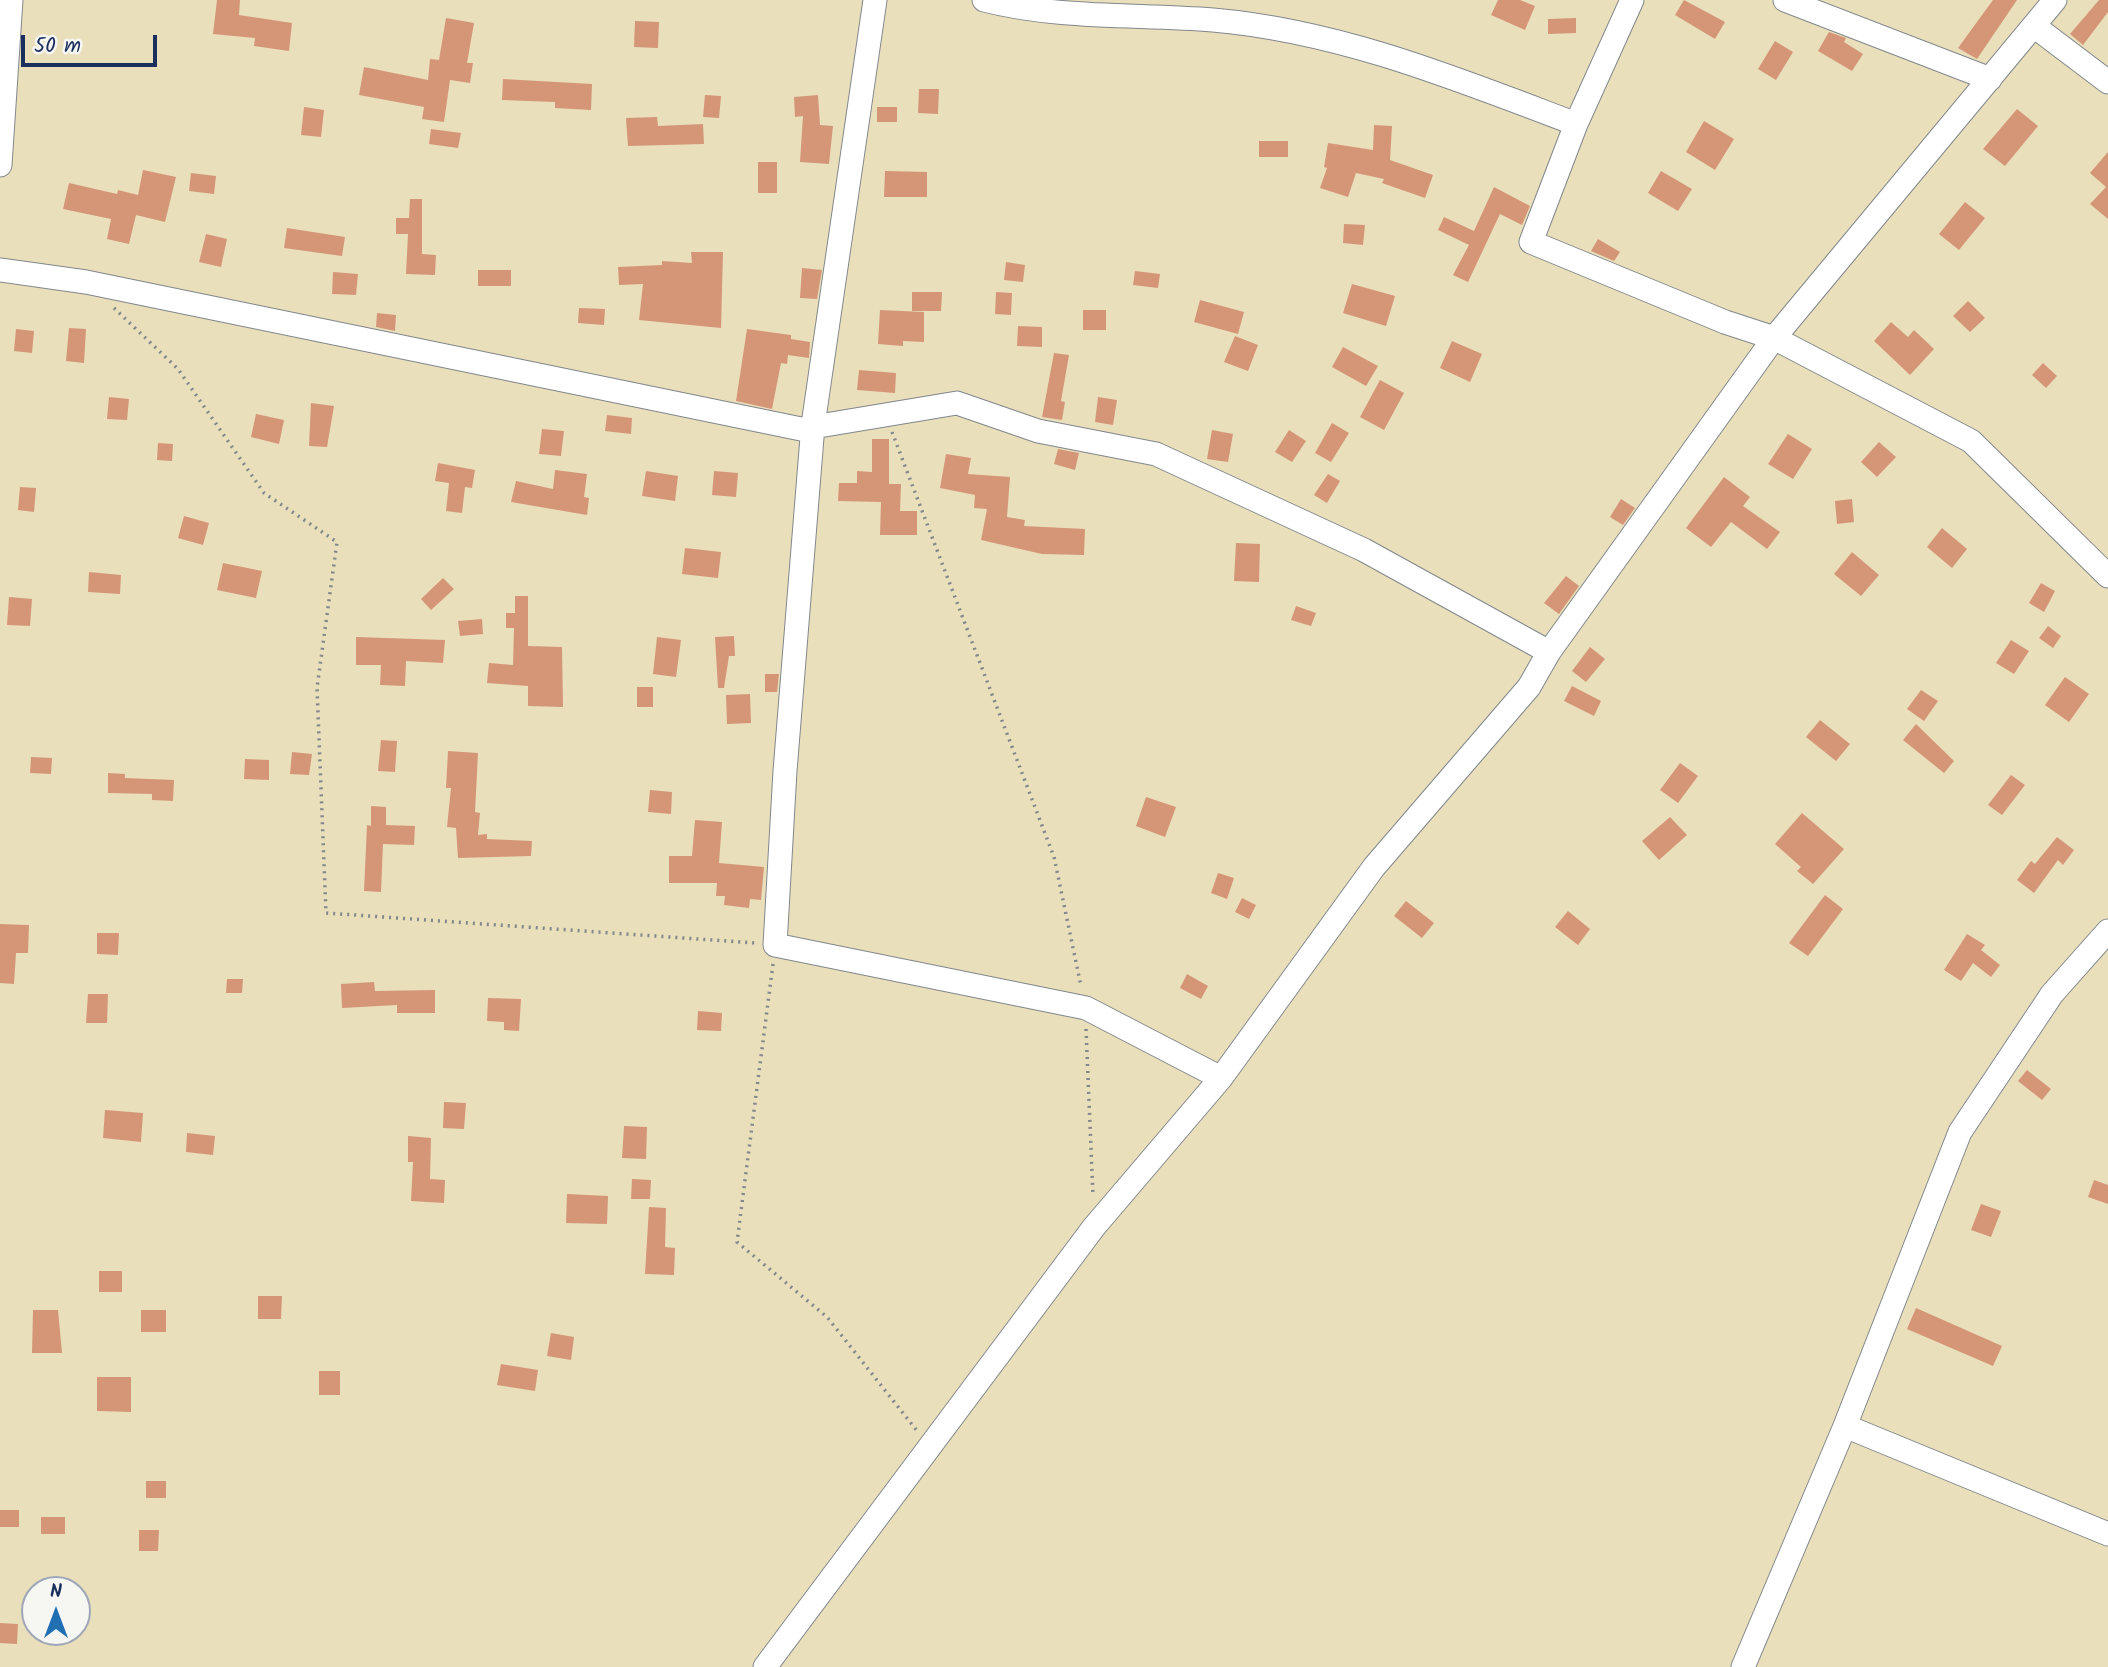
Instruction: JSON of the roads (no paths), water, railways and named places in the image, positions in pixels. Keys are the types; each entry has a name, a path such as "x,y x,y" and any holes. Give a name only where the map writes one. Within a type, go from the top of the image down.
{"street":[{"path":"0,165 11,0"},
{"path":"875,0 813,425 785,771 775,945 1086,1007 1221,1078"},
{"path":"985,0 1011,7 1146,19 1213,20 1312,35 1385,54 1576,124"},
{"path":"1632,0 1576,124 1531,242 1726,323 1774,338 1971,440 2108,576"},
{"path":"1785,0 1990,79"},
{"path":"765,1667 1094,1227 1221,1078 1374,867 1530,687 1549,652 1774,338 2055,0"},
{"path":"2034,26 2108,82"},
{"path":"0,270 86,282 802,429 813,425 957,404 1038,431 1156,454 1364,550 1549,652"},
{"path":"1743,1667 1845,1426 1960,1132 2052,994 2108,931"},
{"path":"1845,1426 2108,1534"}]}
